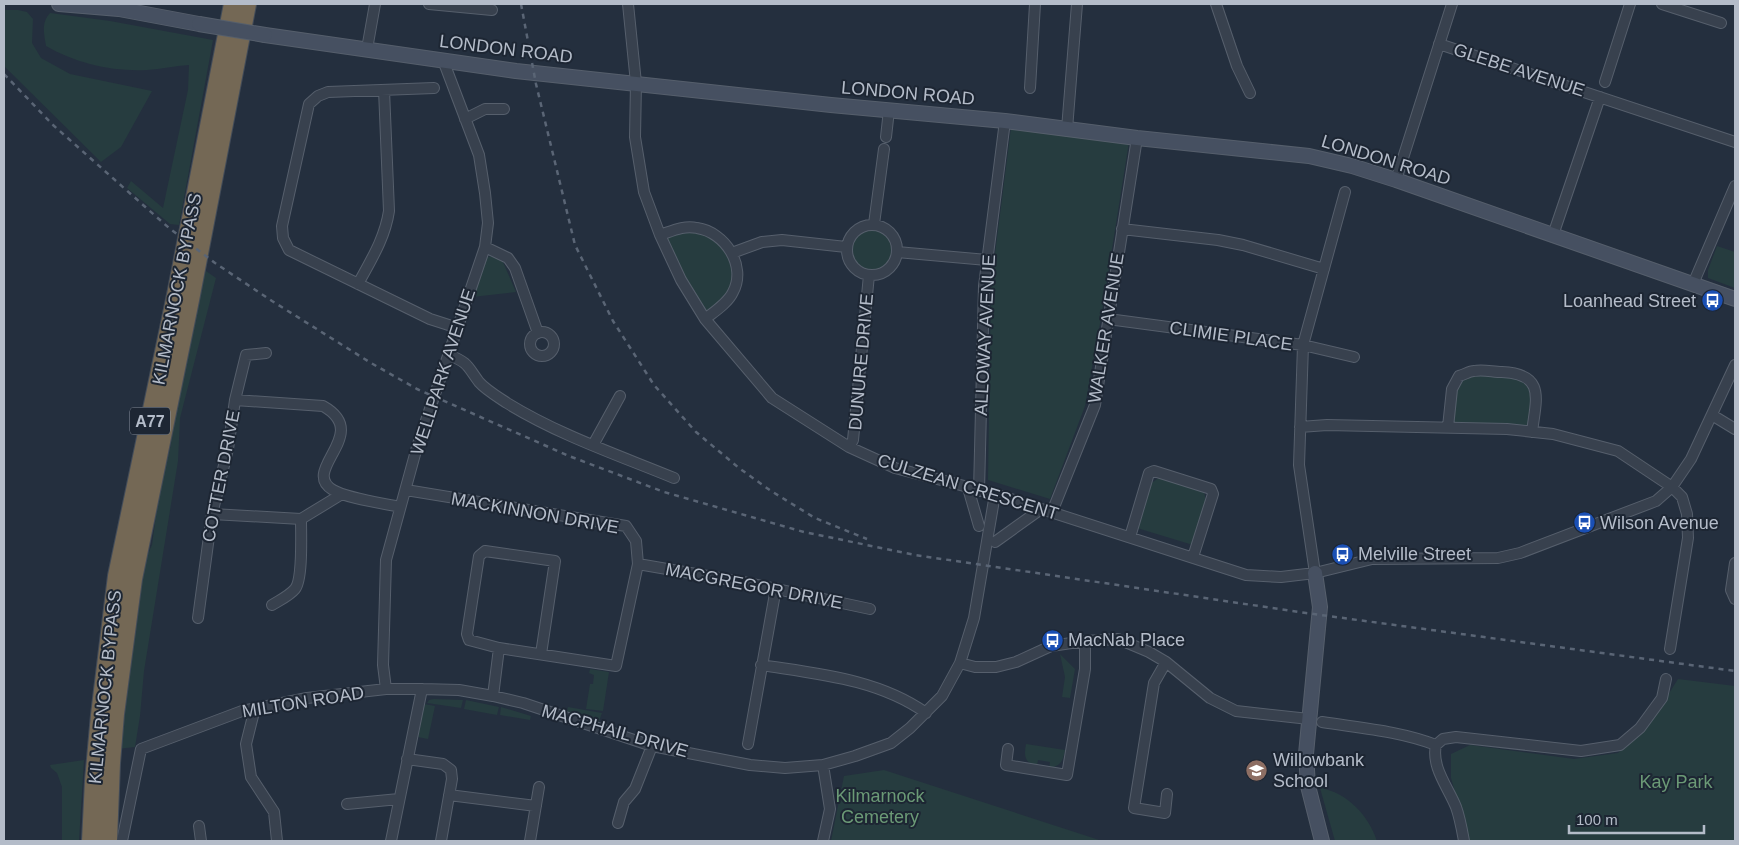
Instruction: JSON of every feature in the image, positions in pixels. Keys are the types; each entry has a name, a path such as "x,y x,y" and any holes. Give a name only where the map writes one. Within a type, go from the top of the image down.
{"highway":[{"name":"KILMARNOCK BYPASS","path":"91,841 100,714 118,576 233,4"},
{"name":"KILMARNOCK BYPASS","path":"108,841 114,724 133,579 248,4"}],"main road":[{"name":"LONDON ROAD","path":"59,4 119,9 199,24 516,71 1005,121 1137,138 1309,156 1352,166 1396,180 1735,299"},
{"path":"1315,574 1320,607 1316,721 1306,754 1308,786 1322,841"}],"street":[{"path":"367,49 375,4"},
{"path":"429,4 492,10"},
{"name":"CULZEAN CRESCENT","path":"628,4 636,83 635,137 644,192 660,235 681,280 705,319 772,398 849,447 895,468 995,494 1246,575 1281,577 1315,574 1372,559 1498,558 1520,553 1656,501 1672,487 1692,458 1735,366"},
{"path":"1030,88 1035,4"},
{"path":"1067,129 1077,4"},
{"path":"1216,4 1237,66 1250,92"},
{"path":"1396,180 1452,4"},
{"path":"1605,82 1630,4"},
{"path":"1662,4 1720,23"},
{"name":"GLEBE AVENUE","path":"1439,44 1735,142"},
{"name":"WELLPARK AVENUE","path":"386,690 383,649 386,560 417,447 485,246 488,223 479,154 443,60"},
{"path":"434,88 328,92 318,96 309,104 282,226 283,238 289,250 430,319 458,328"},
{"path":"358,284 381,242 387,226 389,210 384,90"},
{"path":"1553,235 1600,96"},
{"path":"465,119 485,109 504,109"},
{"path":"886,137 889,110"},
{"name":"ALLOWAY AVENUE","path":"979,491 984,286 1005,121"},
{"name":"WALKER AVENUE","path":"1052,512 1095,404 1137,138"},
{"path":"874,224 884,149"},
{"path":"1693,284 1735,186"},
{"path":"1315,574 1299,465 1303,346 1345,192"},
{"path":"874,224 882,226 888,231 896,244 897,252 891,267 877,275 869,275 854,269 849,263 846,247 852,233 859,228 874,224"},
{"path":"660,235 683,227 709,230 720,237 732,253 736,264 737,280 733,293 705,319"},
{"path":"1122,229 1226,242 1324,269"},
{"path":"732,253 762,242 782,240 846,247"},
{"path":"485,246 508,258 515,268 538,333"},
{"path":"897,252 987,260"},
{"name":"DUNURE DRIVE","path":"849,447 853,440 869,275"},
{"name":"CLIMIE PLACE","path":"1108,319 1303,346 1354,357"},
{"name":"COTTER DRIVE","path":"198,618 212,514 228,449 235,400 246,355 266,353"},
{"path":"449,355 467,364 480,383 505,402 567,435 674,478"},
{"path":"1448,427 1452,389 1459,376 1474,371 1506,372 1528,377 1533,385 1536,397 1532,432"},
{"path":"593,445 620,396"},
{"path":"235,400 323,406 334,412 340,421 340,442 324,471 325,481 331,489 342,494 400,506"},
{"path":"1712,415 1735,430"},
{"path":"1300,427 1328,425 1507,429 1553,434 1618,451 1672,487 1682,497 1687,514 1688,538 1670,649"},
{"path":"1130,537 1149,473 1154,472 1173,477 1211,489 1213,494 1194,557"},
{"path":"968,488 979,526"},
{"name":"MACKINNON DRIVE","path":"406,490 626,526 636,541 638,564 616,666 541,654"},
{"path":"212,514 301,519 342,494"},
{"name":"MACPHAIL DRIVE","path":"386,690 460,690 493,696 523,703 652,746 750,766 785,768 823,765 855,756 891,743 910,728 942,696 960,663 974,618 995,494"},
{"path":"995,542 1041,509"},
{"path":"272,605 285,598 296,588 300,578 301,519"},
{"path":"485,551 555,561 541,654 499,648 469,640 467,634 479,556 485,551"},
{"path":"1735,563 1731,590 1735,599"},
{"name":"MACGREGOR DRIVE","path":"638,564 776,588 870,609"},
{"path":"748,744 776,588"},
{"path":"960,663 975,667 996,667 1016,662 1051,646 1085,640 1118,639 1143,648 1166,662 1210,698 1236,711 1394,733 1421,739 1436,746"},
{"path":"1008,749 1006,765 1067,775 1085,670 1085,640"},
{"path":"493,696 499,648"},
{"path":"1166,662 1154,683 1134,808 1164,813 1167,794"},
{"path":"761,665 815,673 885,690 911,702 926,713"},
{"path":"1464,841 1456,808 1434,755 1436,746 1443,740 1456,737 1581,751 1620,745 1640,728 1662,698 1666,679"},
{"path":"391,841 398,798 422,689"},
{"name":"MILTON ROAD","path":"122,841 141,748 254,708 307,698 386,690"},
{"path":"254,708 246,744 251,776 274,812 277,841"},
{"path":"618,823 624,802 635,789 652,746"},
{"path":"406,759 443,764 451,770 452,774 441,841"},
{"path":"823,765 830,809 824,841"},
{"path":"530,841 539,787"},
{"path":"449,795 536,806"},
{"path":"347,804 398,798"},
{"path":"200,826 201,841"}],"green space":[{"path":"4,10 27,12 33,19 32,43 41,58 70,74 152,91 121,147 101,162 4,66"},
{"path":"50,13 110,21 213,40 179,225 170,224 127,188 131,181 163,208 188,90 189,65 134,70 108,68 82,62 46,46 44,24"},
{"path":"1011,128 1129,142 1085,406 1050,499 988,480 991,285"},
{"path":"696,227 732,253 733,293 705,319 660,235"},
{"path":"872,228 884,232 890,238 894,250 890,262 884,268 872,272 860,268 854,262 850,250 854,238 860,232"},
{"path":"1717,246 1735,252 1735,288 1708,278 1708,270"},
{"path":"494,256 503,262 516,292 472,297 486,257"},
{"path":"206,271 216,278 180,418 178,461 144,671 135,747 117,749 138,575 152,545 159,492 171,444 173,410 191,317"},
{"path":"1514,373 1533,385 1532,432 1448,427 1459,376"},
{"path":"1160,477 1204,491 1206,503 1193,545 1137,528 1150,484"},
{"path":"1060,654 1075,669 1070,698 1062,697 1065,677"},
{"path":"590,669 609,672 603,711 586,709 590,684 593,684 594,675 589,673"},
{"name":"Kay Park","path":"1678,679 1735,686 1735,841 1469,841 1451,778 1451,754 1470,745 1574,759 1618,753 1648,727"},
{"path":"429,700 463,700 461,708 427,703"},
{"path":"466,700 499,707 497,715 464,709"},
{"path":"424,704 435,706 428,739 418,737"},
{"path":"501,707 531,716 530,720 500,715"},
{"path":"568,707 602,713 598,724 566,714"},
{"path":"1026,744 1065,750 1059,764 1049,768 1050,762 1038,760 1037,766 1027,761"},
{"path":"84,760 79,841 62,841 62,787 57,773 50,765"},
{"name":"Kilmarnock Cemetery","path":"884,770 1102,841 831,841 844,776"},
{"path":"1320,788 1339,794 1356,807 1369,823 1377,841 1335,841"}],"railway":[{"path":"521,4 536,84 575,245 613,321 654,385 696,432 739,468 771,491 815,518 867,539"},
{"path":"4,74 53,125 169,228 215,263 272,301 371,363 417,389 569,456 664,492 804,532 915,555 1306,613 1735,671"}],"place":[{"name":"Loanhead Street","path":"1712,301"},
{"name":"Wilson Avenue","path":"1584,523"},
{"name":"Melville Street","path":"1342,554"},
{"name":"MacNab Place","path":"1052,640"},
{"name":"Willowbank School","path":"1257,770"}]}
